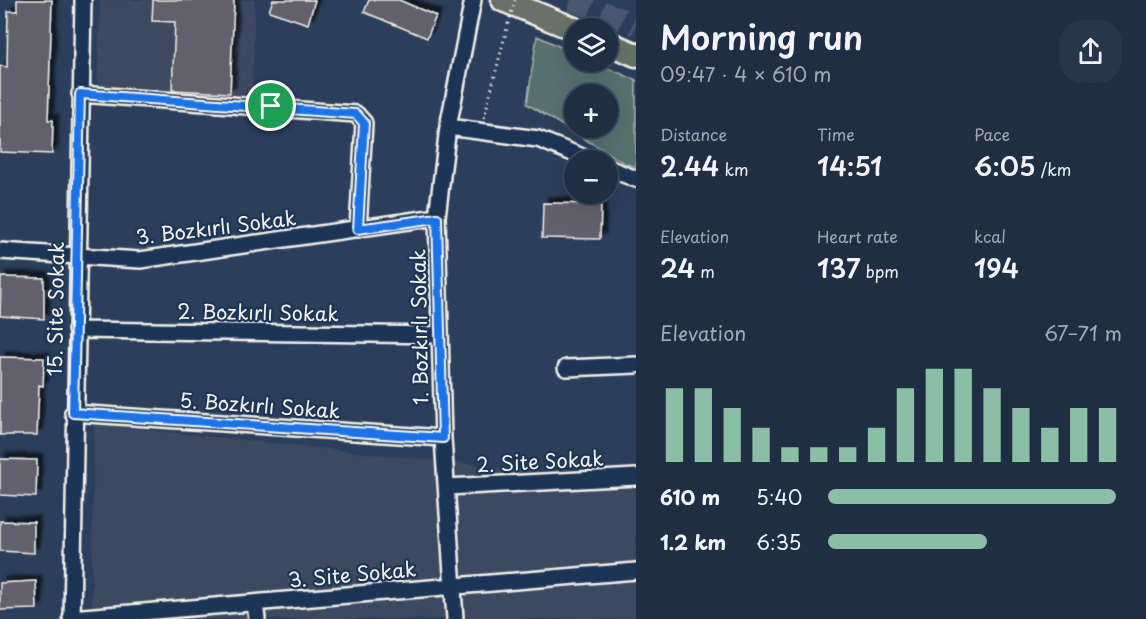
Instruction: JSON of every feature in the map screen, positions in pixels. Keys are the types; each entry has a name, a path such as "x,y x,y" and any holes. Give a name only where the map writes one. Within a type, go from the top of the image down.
{"highway":[{"path":"503,0 564,25"},
{"path":"618,47 636,55"}],"street":[{"name":"15. Site Sokak","path":"72,619 73,413 83,0"},
{"name":"1. Bozkırlı Sokak","path":"455,619 443,438 437,218 448,127 473,0"},
{"path":"80,94 356,114 364,123 358,229"},
{"path":"448,127 538,140 564,150"},
{"path":"618,172 636,179"},
{"name":"3. Bozkırlı Sokak","path":"0,251 140,260 437,218"},
{"name":"2. Bozkırlı Sokak","path":"76,330 440,335"},
{"path":"566,368 636,365"},
{"name":"5. Bozkırlı Sokak","path":"73,413 443,438"},
{"name":"2. Site Sokak","path":"447,487 636,477"},
{"name":"3. Site Sokak","path":"72,619 636,571"},
{"path":"255,603 257,619"}],"path":[{"path":"480,131 505,46 514,0"}],"shaded area":[{"path":"100,0 255,0 252,96 97,91"},
{"path":"94,424 636,482 636,619 91,619"}],"green space":[{"path":"537,36 564,48 564,72 617,72 636,80 636,167 618,159 618,150 603,150 583,138 618,138 618,84 564,84 564,127 527,104"}],"building":[{"path":"17,0 52,0 48,120 53,120 52,154 0,152 0,66 7,67 8,11 17,11"},
{"path":"153,0 234,0 230,93 172,90 175,22 152,21"},
{"path":"273,0 315,0 308,24 269,11"},
{"path":"369,0 399,0 436,16 427,38 364,12"},
{"path":"543,203 601,204 600,239 542,238"},
{"path":"1,277 44,278 44,319 0,316"},
{"path":"0,357 44,358 43,386 39,385 37,435 0,435"},
{"path":"0,459 37,460 36,497 0,495"},
{"path":"0,521 34,522 34,553 0,551"},
{"path":"36,581 37,609 0,610 0,583"}],"tunnel":[{"path":"571,0 636,25"}],"route":[{"path":"80,94 271,106 347,111 356,114 364,123 358,229 437,218 443,438 73,413 80,94"}]}
